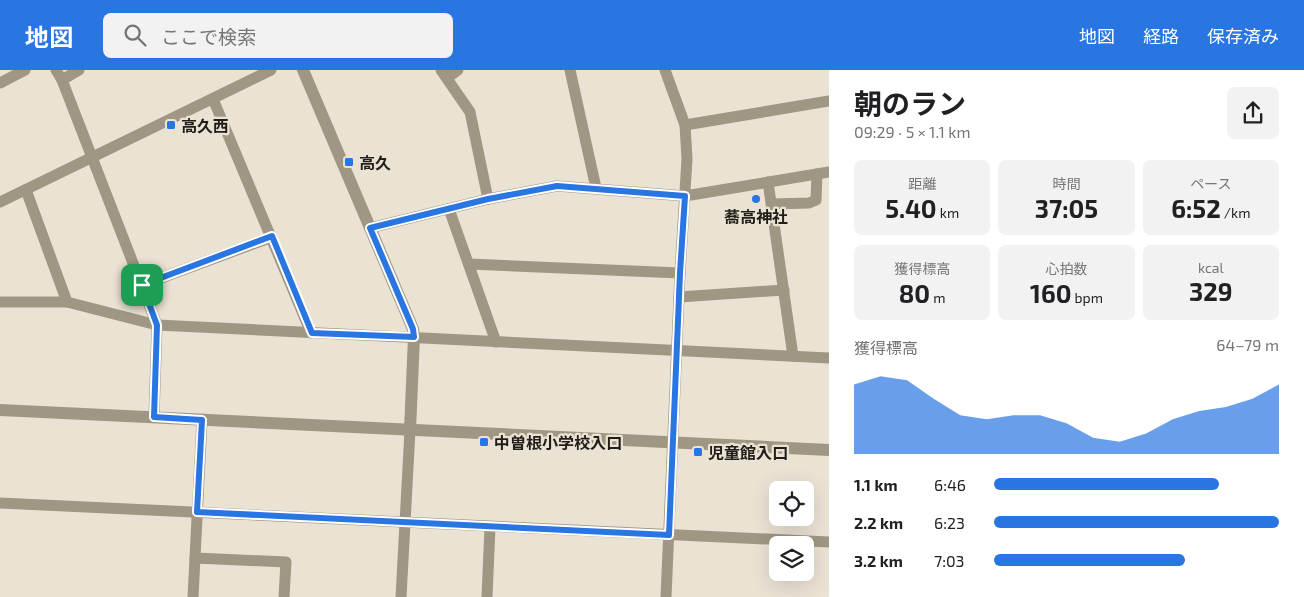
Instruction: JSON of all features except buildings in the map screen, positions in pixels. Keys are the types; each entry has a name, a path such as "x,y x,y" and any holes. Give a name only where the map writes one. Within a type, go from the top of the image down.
{"street":[{"path":"0,83 25,70"},
{"path":"79,70 59,75 93,157 157,325 154,417"},
{"path":"0,202 271,70"},
{"path":"303,70 413,329 410,430 401,597"},
{"path":"458,70 444,74 470,112 488,199"},
{"path":"666,70 685,125 688,159 680,273 666,597"},
{"path":"573,71 596,188"},
{"path":"213,99 312,333"},
{"path":"685,125 829,101"},
{"path":"370,228 488,199 557,186 685,196 829,172"},
{"path":"772,204 809,203 816,200 817,174"},
{"path":"768,182 793,356"},
{"path":"26,190 67,302"},
{"path":"450,209 496,342"},
{"path":"142,285 272,236"},
{"path":"469,264 680,273"},
{"path":"679,297 784,290"},
{"path":"0,302 67,302 157,325 829,358"},
{"path":"0,410 829,450"},
{"path":"193,597 202,420"},
{"path":"0,503 829,542"},
{"path":"488,597 490,527"},
{"path":"195,558 286,562 284,597"}],"place":[{"name":"高久西","path":"171,125"},
{"name":"高久","path":"349,162"},
{"name":"蕎高神社","path":"756,199"},
{"name":"中曽根小学校入口","path":"484,442"},
{"name":"児童館入口","path":"698,452"}],"route":[{"path":"557,186 685,196 669,535 197,512 202,420 154,417 157,325 142,285 272,236 312,333 414,337 413,329 370,228 488,199 557,186"}]}
